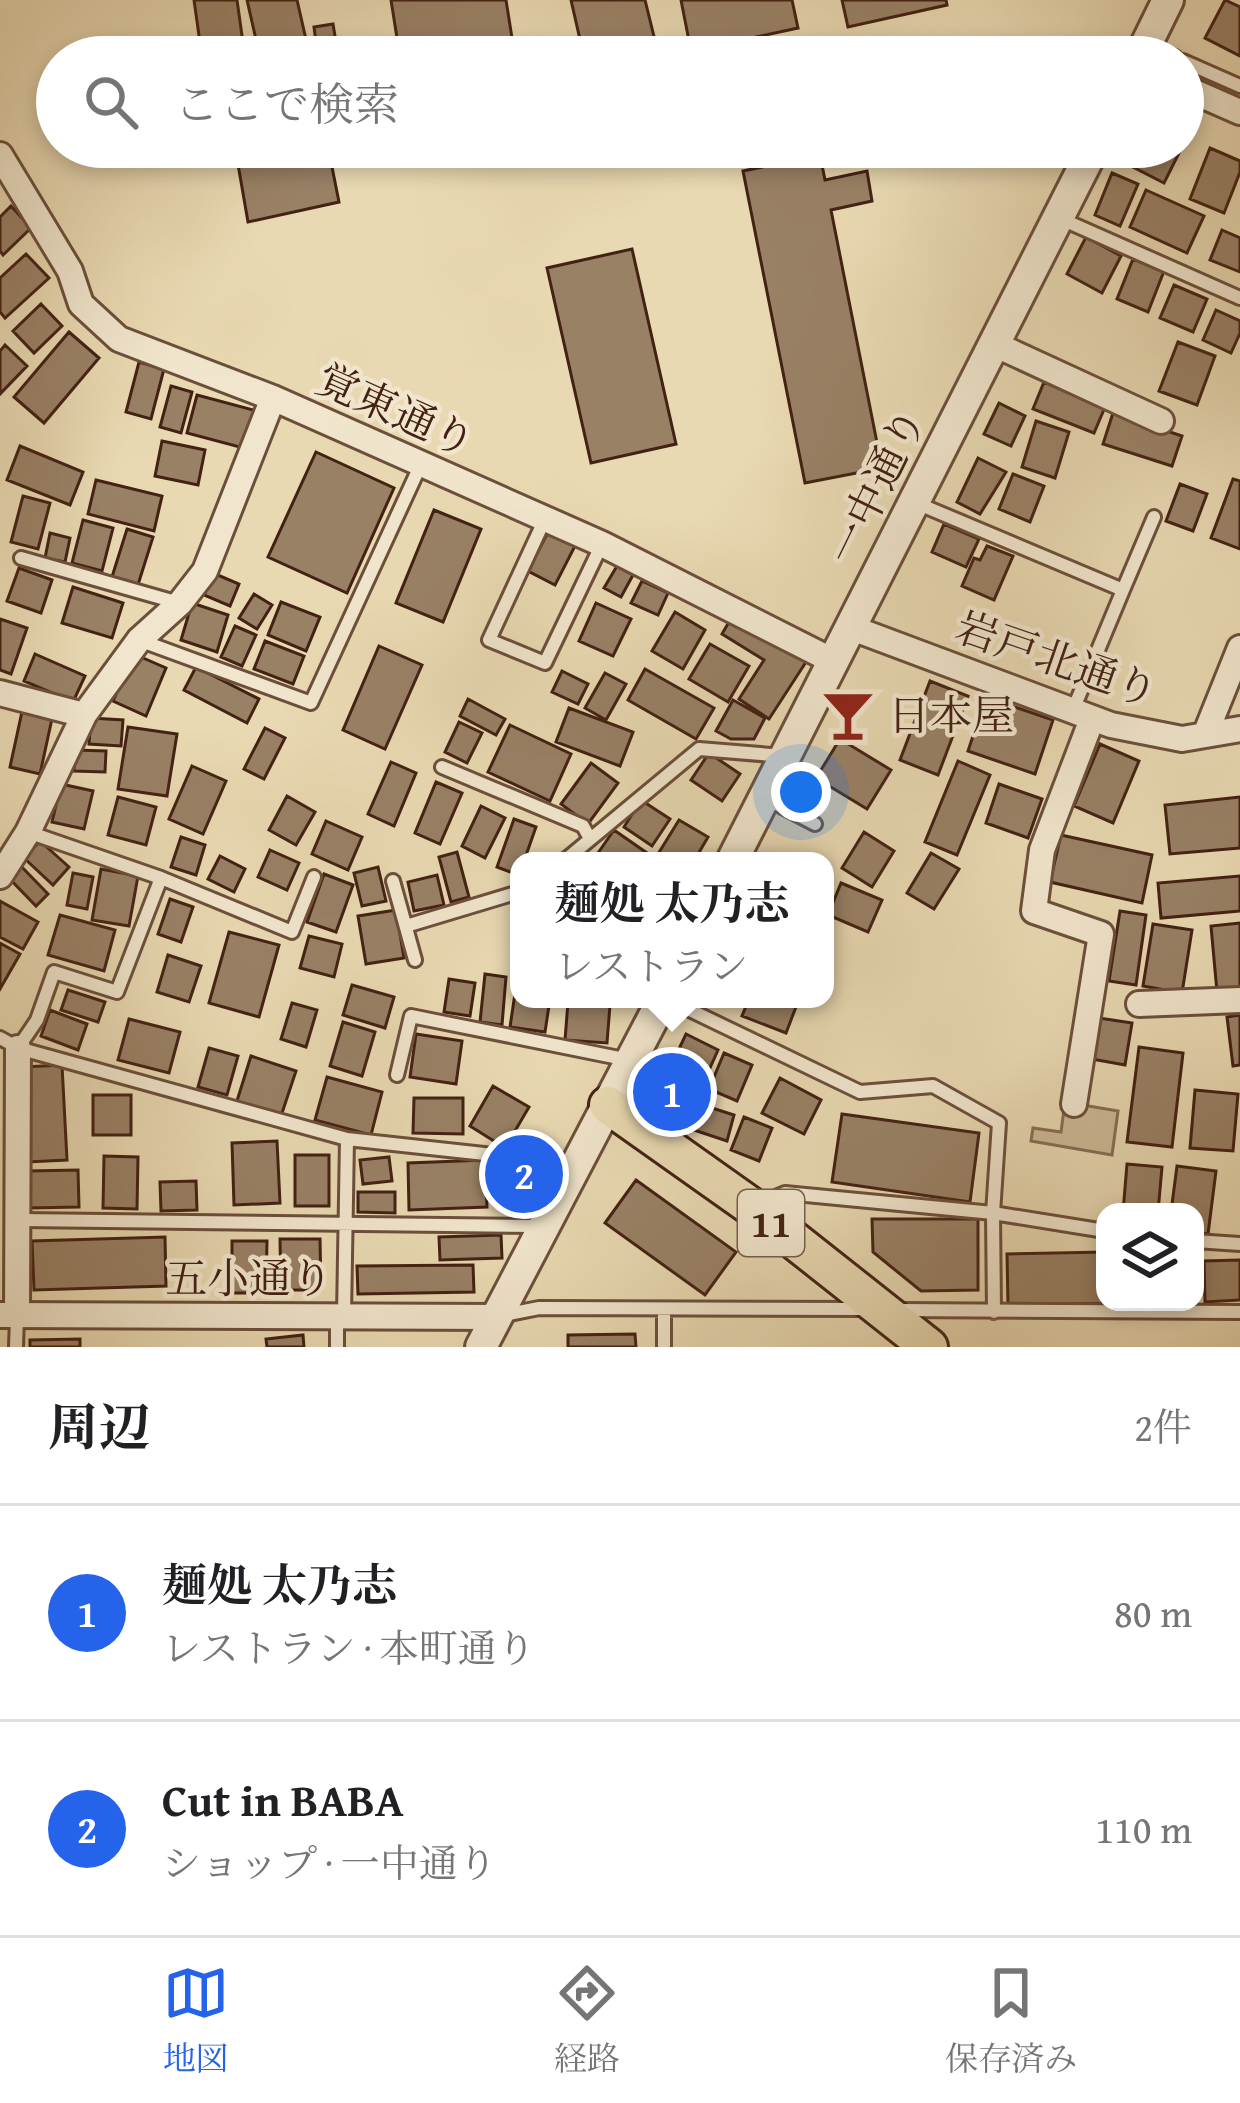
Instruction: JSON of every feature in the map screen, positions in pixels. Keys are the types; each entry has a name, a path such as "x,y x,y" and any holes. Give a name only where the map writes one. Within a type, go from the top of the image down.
{"main road":[{"name":"11","path":"608,1105 752,1207 929,1347"}],"street":[{"path":"1158,36 1168,0"},
{"path":"1204,96 1240,112"},
{"name":"覚東通り","path":"0,155 70,271 81,304 119,339 273,398 602,544 835,662"},
{"name":"一中通り","path":"737,852 1083,168"},
{"path":"994,344 1161,421"},
{"path":"0,876 28,832 84,715 139,640 180,603 205,571 273,398"},
{"name":"岩戸北通り","path":"852,628 1083,715 1182,739 1240,729"},
{"path":"1205,735 1240,648"},
{"path":"0,693 84,715"},
{"path":"1074,1104 1097,1008 1101,934 1034,911 1042,850 1083,715"},
{"path":"1139,1004 1240,1000"},
{"path":"481,1347 660,1008"},
{"path":"8,1315 19,1220 9,1043"},
{"name":"五小通り","path":"8,1315 496,1317"}],"lane":[{"path":"1204,70 1240,86"},
{"path":"1058,218 1240,298"},
{"path":"139,640 310,703 422,463"},
{"path":"914,502 1123,590"},
{"path":"1083,715 1123,590 1154,517"},
{"path":"544,520 488,640 545,663 602,544"},
{"path":"21,558 180,603"},
{"path":"573,852 699,749 785,756"},
{"path":"442,767 583,826 589,837"},
{"path":"764,798 815,824"},
{"path":"28,832 161,878 292,932 314,877"},
{"path":"9,1043 37,1020 54,972 117,992 161,878"},
{"path":"393,881 415,960"},
{"path":"406,926 510,895"},
{"path":"684,1008 860,1092 933,1086 999,1123 993,1213 994,1312"},
{"path":"397,1075 411,1016 630,1060"},
{"path":"9,1043 347,1139 530,1159 573,1173"},
{"path":"337,1347 347,1139"},
{"path":"752,1207 785,1193 993,1213 1096,1230"},
{"path":"19,1220 545,1226"},
{"path":"1204,1242 1240,1244"},
{"path":"496,1317 539,1308 1240,1312"},
{"path":"664,1310 664,1347"},
{"path":"8,1315 16,1347"}],"shaded area":[{"path":"1065,1102 1118,1111 1112,1155 1031,1141 1033,1128 1061,1132"}],"building":[{"path":"194,0 237,0 242,36 199,36"},
{"path":"247,0 297,0 305,36 255,36"},
{"path":"391,0 506,0 512,36 397,36"},
{"path":"571,0 645,0 654,36 579,36"},
{"path":"681,0 792,0 798,28 761,36 688,36"},
{"path":"842,0 946,0 947,5 848,27"},
{"path":"1225,0 1240,7 1240,56 1205,38"},
{"path":"333,24 335,36 315,36 314,27"},
{"path":"1210,148 1240,161 1224,213 1190,199"},
{"path":"239,168 332,168 339,202 248,222"},
{"path":"823,168 825,180 867,171 872,201 831,210 882,468 805,483 743,171"},
{"path":"1135,168 1172,168 1164,183"},
{"path":"1112,173 1138,184 1120,226 1095,215"},
{"path":"1146,190 1204,216 1187,253 1130,227"},
{"path":"11,206 31,228 3,255 0,217"},
{"path":"1222,230 1240,238 1240,272 1210,260"},
{"path":"1086,237 1121,256 1102,293 1067,274"},
{"path":"632,249 676,444 591,463 547,268"},
{"path":"26,254 49,278 5,318 0,312 0,278"},
{"path":"1133,259 1164,271 1148,312 1117,299"},
{"path":"1174,285 1207,299 1193,332 1160,318"},
{"path":"41,304 62,326 34,353 13,331"},
{"path":"1216,310 1240,321 1231,353 1203,340"},
{"path":"69,332 99,358 44,423 14,397"},
{"path":"1178,342 1215,356 1197,405 1159,391"},
{"path":"5,345 27,366 0,394 0,351"},
{"path":"139,362 164,369 151,419 126,412"},
{"path":"1044,382 1105,407 1094,433 1033,409"},
{"path":"171,386 192,392 181,433 160,427"},
{"path":"197,395 257,411 247,449 187,433"},
{"path":"999,403 1025,416 1011,446 984,434"},
{"path":"1113,413 1182,436 1172,466 1103,444"},
{"path":"1036,421 1069,432 1055,478 1022,467"},
{"path":"162,441 205,450 198,485 155,476"},
{"path":"20,446 83,472 70,505 7,480"},
{"path":"316,452 394,488 347,593 268,557"},
{"path":"978,458 1006,472 980,514 957,502"},
{"path":"1013,474 1044,486 1030,522 999,509"},
{"path":"1233,479 1240,481 1240,549 1211,538"},
{"path":"96,480 162,496 154,531 88,514"},
{"path":"1180,484 1207,494 1193,531 1166,521"},
{"path":"23,496 50,503 38,549 11,542"},
{"path":"434,510 481,529 443,622 396,603"},
{"path":"83,520 113,528 102,571 72,563"},
{"path":"944,524 979,539 966,567 932,552"},
{"path":"127,529 153,537 137,588 111,580"},
{"path":"548,532 575,546 555,585 528,571"},
{"path":"50,533 70,538 65,562 45,558"},
{"path":"987,546 1013,556 994,600 962,586 974,558 980,560"},
{"path":"617,566 633,575 621,597 604,588"},
{"path":"19,568 52,580 41,613 7,601"},
{"path":"213,573 239,584 230,606 204,595"},
{"path":"642,581 668,593 658,615 631,603"},
{"path":"73,587 123,603 112,638 62,623"},
{"path":"254,594 272,605 257,629 239,618"},
{"path":"281,602 320,617 306,651 268,635"},
{"path":"192,603 228,615 217,652 181,640"},
{"path":"596,603 631,619 613,656 579,641"},
{"path":"675,612 705,630 683,669 652,651"},
{"path":"733,615 806,662 769,719 739,699 764,660 722,634"},
{"path":"0,619 27,628 11,674 0,670"},
{"path":"235,626 256,635 242,666 221,657"},
{"path":"265,641 304,656 293,684 254,669"},
{"path":"710,644 749,666 728,702 689,679"},
{"path":"379,646 422,665 385,749 343,730"},
{"path":"35,654 85,676 73,702 24,681"},
{"path":"134,654 166,668 146,716 113,701"},
{"path":"196,667 259,699 247,723 184,690"},
{"path":"645,669 714,708 696,739 628,700"},
{"path":"562,671 588,684 578,704 552,692"},
{"path":"605,673 626,684 606,720 585,708"},
{"path":"930,681 968,696 938,775 900,760"},
{"path":"986,697 1053,720 1035,774 968,751"},
{"path":"468,699 505,719 496,735 460,716"},
{"path":"733,700 765,718 754,739 731,739 716,731"},
{"path":"23,707 53,714 40,774 10,767"},
{"path":"569,708 633,732 620,766 556,742"},
{"path":"91,718 123,720 121,746 89,744"},
{"path":"459,722 482,733 467,763 445,752"},
{"path":"510,725 571,754 550,801 488,772"},
{"path":"128,727 177,734 167,796 118,789"},
{"path":"265,728 285,738 264,779 244,769"},
{"path":"840,739 891,770 867,809 816,778"},
{"path":"1100,744 1139,761 1113,823 1074,806"},
{"path":"75,750 106,751 105,772 74,771"},
{"path":"709,753 740,774 722,801 691,780"},
{"path":"958,761 990,775 957,855 925,842"},
{"path":"391,762 416,773 394,826 368,814"},
{"path":"591,763 618,783 588,824 561,804"},
{"path":"192,766 226,781 203,834 169,819"},
{"path":"436,782 462,793 440,844 415,833"},
{"path":"61,784 93,791 84,829 52,822"},
{"path":"999,784 1042,799 1028,838 986,823"},
{"path":"287,796 315,812 296,845 269,830"},
{"path":"118,797 156,807 146,845 108,835"},
{"path":"1240,797 1240,848 1170,854 1165,805"},
{"path":"641,800 670,819 652,846 624,827"},
{"path":"481,806 505,818 485,858 462,846"},
{"path":"514,819 536,827 527,852 510,852 510,872 497,867"},
{"path":"679,820 708,837 699,852 659,852"},
{"path":"326,821 362,837 348,870 312,854"},
{"path":"614,830 646,852 599,852"},
{"path":"864,832 894,851 872,887 842,868"},
{"path":"1061,835 1152,855 1142,903 1050,882"},
{"path":"181,837 205,845 196,875 171,867"},
{"path":"40,841 69,867 53,885 24,858"},
{"path":"270,850 299,863 287,890 258,877"},
{"path":"457,852 469,897 451,902 439,857"},
{"path":"931,853 959,869 934,909 907,893"},
{"path":"220,856 245,869 234,892 208,879"},
{"path":"16,861 48,894 36,906 4,873"},
{"path":"378,867 386,901 362,906 354,873"},
{"path":"101,869 138,876 129,926 92,920"},
{"path":"73,873 93,877 87,909 67,905"},
{"path":"324,874 353,885 336,932 307,922"},
{"path":"437,875 444,905 414,911 408,882"},
{"path":"1240,876 1240,911 1161,918 1158,883"},
{"path":"841,883 882,900 868,932 834,918"},
{"path":"170,899 193,907 181,942 158,934"},
{"path":"0,901 38,922 23,949 0,937"},
{"path":"396,910 404,958 366,964 358,916"},
{"path":"1120,911 1146,915 1136,985 1109,981"},
{"path":"60,915 115,930 104,971 48,955"},
{"path":"1240,923 1240,991 1217,992 1211,926"},
{"path":"1153,924 1192,930 1182,993 1143,986"},
{"path":"229,932 279,945 259,1017 209,1003"},
{"path":"309,936 342,944 334,977 300,968"},
{"path":"0,943 20,954 0,989"},
{"path":"168,955 201,966 189,1002 157,992"},
{"path":"485,974 506,977 502,1025 480,1022"},
{"path":"449,979 475,983 470,1016 444,1012"},
{"path":"352,985 394,997 385,1028 343,1015"},
{"path":"68,990 105,1002 98,1022 61,1010"},
{"path":"292,1003 317,1010 306,1047 281,1039"},
{"path":"513,1008 549,1008 545,1032 510,1027"},
{"path":"568,1008 610,1008 607,1043 565,1040"},
{"path":"745,1008 796,1008 786,1033 742,1016"},
{"path":"50,1010 87,1024 78,1050 41,1036"},
{"path":"1240,1015 1240,1065 1233,1066 1227,1017"},
{"path":"1099,1018 1132,1023 1125,1065 1092,1059"},
{"path":"129,1019 180,1032 169,1073 118,1060"},
{"path":"343,1022 375,1032 362,1076 330,1066"},
{"path":"416,1034 462,1041 456,1084 410,1077"},
{"path":"686,1034 718,1050 701,1088 668,1072"},
{"path":"1139,1047 1183,1053 1172,1147 1127,1142"},
{"path":"209,1048 238,1056 227,1095 198,1087"},
{"path":"724,1053 752,1065 737,1101 709,1089"},
{"path":"251,1056 296,1071 280,1119 236,1104"},
{"path":"62,1065 67,1160 27,1162 23,1067"},
{"path":"327,1077 382,1092 371,1135 315,1120"},
{"path":"780,1078 821,1100 804,1134 762,1113"},
{"path":"493,1086 529,1107 505,1148 470,1126"},
{"path":"1195,1090 1238,1094 1233,1151 1190,1148"},
{"path":"93,1095 131,1095 131,1135 93,1135"},
{"path":"678,1097 734,1115 727,1141 670,1122"},
{"path":"414,1098 463,1098 463,1134 413,1133"},
{"path":"842,1114 979,1133 970,1202 832,1182"},
{"path":"744,1117 772,1128 759,1161 731,1150"},
{"path":"277,1141 280,1203 234,1205 232,1143"},
{"path":"295,1155 329,1155 329,1206 295,1206"},
{"path":"104,1156 138,1157 137,1209 103,1208"},
{"path":"389,1157 392,1181 363,1184 360,1160"},
{"path":"485,1160 487,1207 409,1210 408,1163"},
{"path":"1127,1164 1162,1167 1159,1203 1124,1203"},
{"path":"1177,1166 1216,1171 1208,1234 1204,1233 1204,1203 1172,1203"},
{"path":"78,1170 79,1207 29,1208 28,1171"},
{"path":"636,1180 736,1252 705,1295 605,1223"},
{"path":"196,1181 197,1210 161,1211 160,1182"},
{"path":"358,1192 395,1192 395,1213 358,1212"},
{"path":"872,1219 978,1219 978,1290 921,1291 873,1252"},
{"path":"501,1235 502,1258 440,1260 439,1237"},
{"path":"165,1237 166,1286 34,1290 32,1241"},
{"path":"280,1239 320,1239 321,1290 281,1290"},
{"path":"232,1241 267,1241 266,1293 232,1293"},
{"path":"1096,1252 1096,1303 1008,1305 1007,1254"},
{"path":"1240,1260 1240,1300 1205,1302 1204,1261"},
{"path":"473,1265 474,1292 358,1294 357,1266"},
{"path":"635,1334 636,1347 568,1347 568,1335"},
{"path":"303,1335 304,1347 267,1347 266,1339"},
{"path":"80,1339 80,1347 30,1347 30,1340"}],"place":[{"name":"日本屋","path":"848,715"},
{"name":"麺処 太乃志","path":"672,1092"},
{"name":"Cut in BABA","path":"524,1174"}]}
